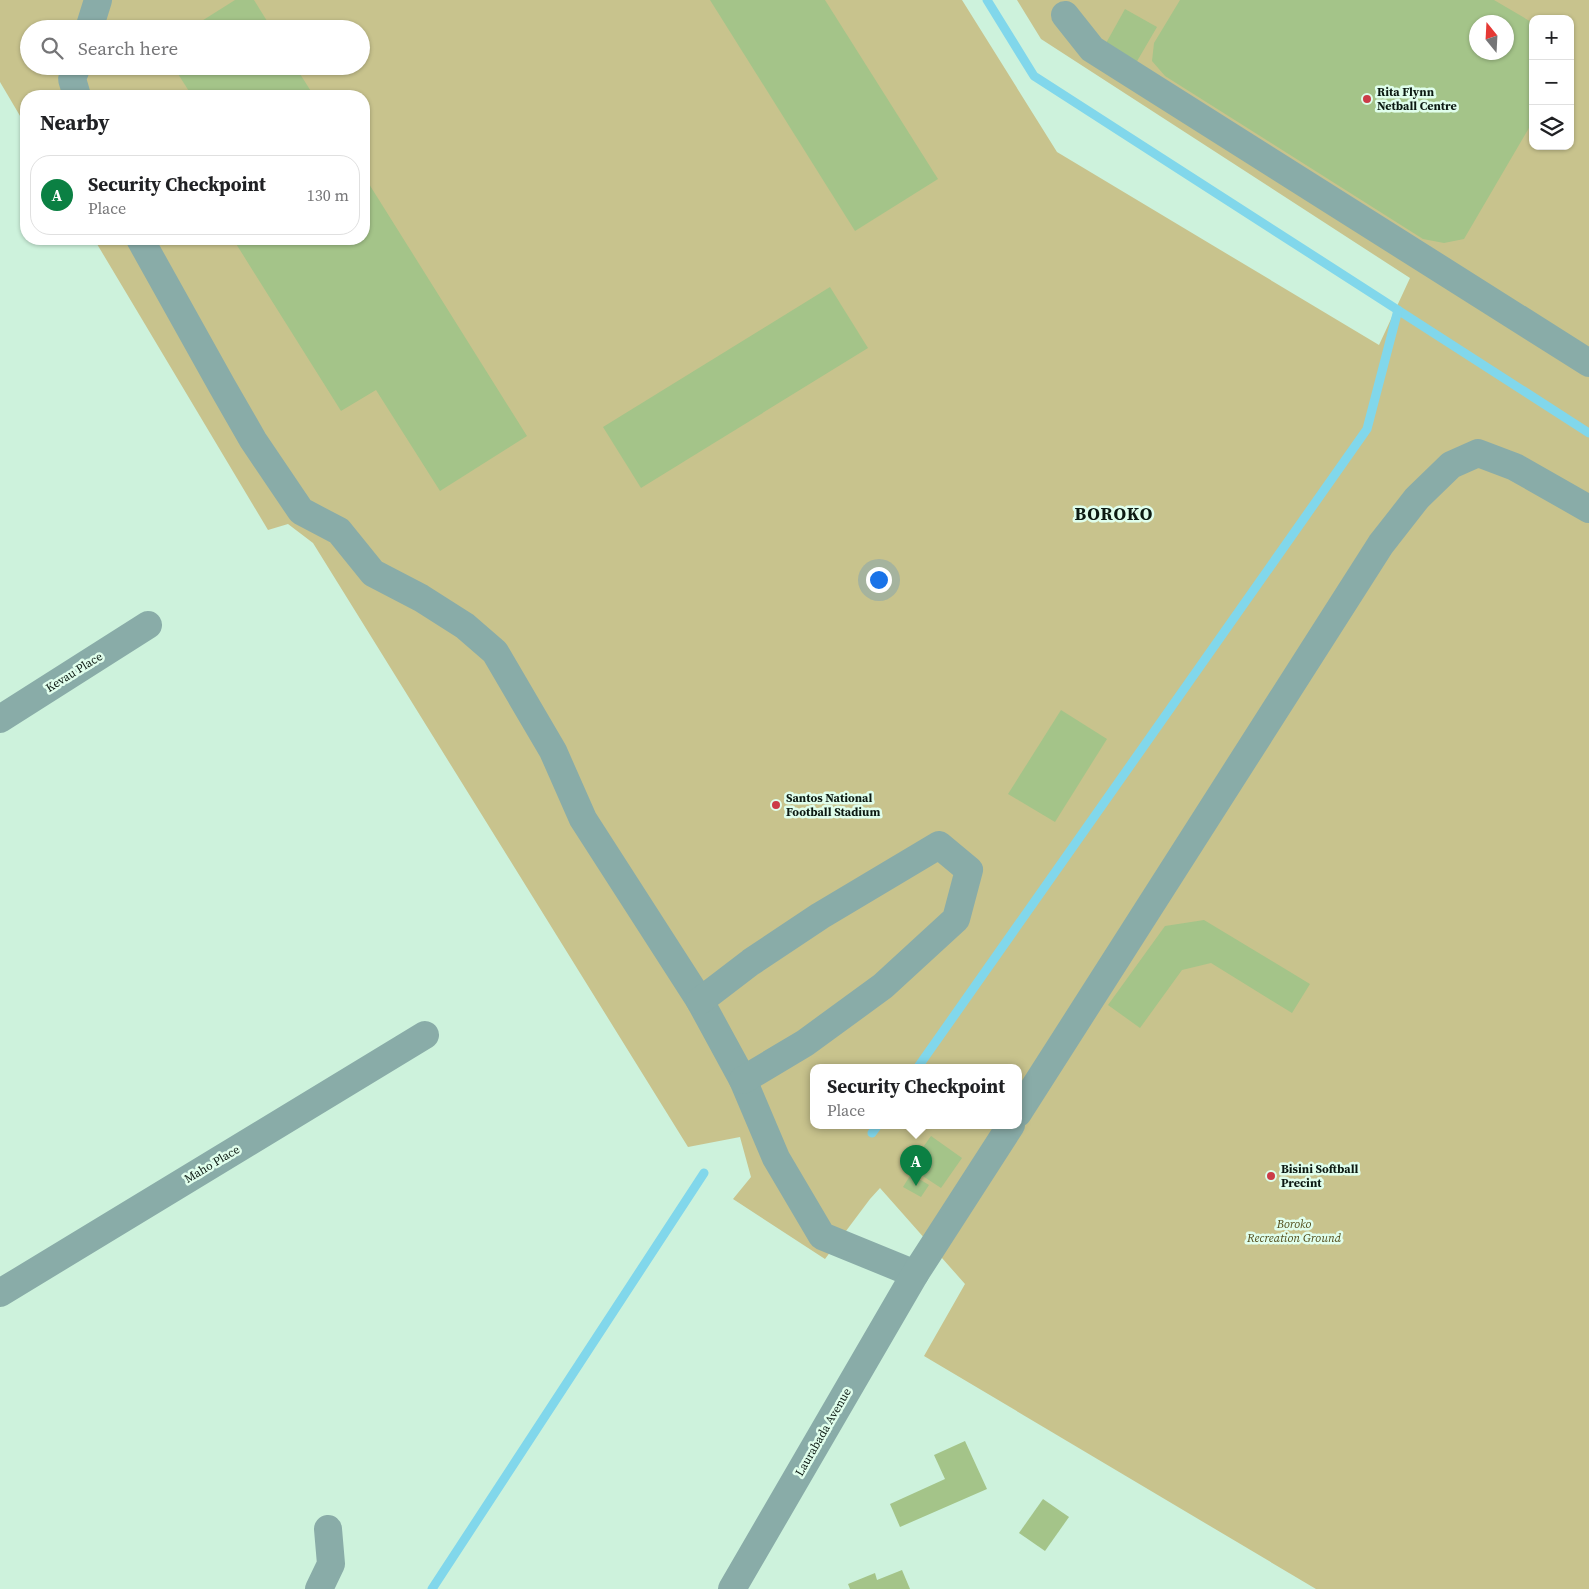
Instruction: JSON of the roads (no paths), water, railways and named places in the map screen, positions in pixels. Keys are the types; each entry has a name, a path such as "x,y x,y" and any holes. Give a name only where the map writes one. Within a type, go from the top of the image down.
{"street":[{"path":"92,20 98,0"},
{"path":"1065,15 1092,50 1589,363"},
{"path":"74,75 72,79 75,90"},
{"path":"143,245 235,410 301,511 340,531 373,573 421,598 464,626 495,652 553,751 582,819 700,1001 743,1080 776,1158 822,1236 915,1274"},
{"path":"1022,1107 1381,544 1418,498 1451,465 1478,452 1516,467 1589,509"},
{"name":"Kevau Place","path":"0,719 148,625"},
{"path":"700,1001 750,962 820,916 939,845 969,870 956,919 884,986 805,1043 743,1080"},
{"name":"Maho Place","path":"0,1293 425,1035"},
{"name":"Laurabada Avenue","path":"732,1589 915,1274 1008,1129"},
{"path":"320,1589 331,1564 328,1529"}],"waterway":[{"path":"987,0 1034,76 1589,433"},
{"path":"920,1064 1367,429 1398,310"},
{"path":"872,1133 875,1129"},
{"path":"432,1589 704,1173"}],"place":[{"name":"Rita Flynn Netball Centre","path":"1367,99"},
{"name":"Santos National Football Stadium","path":"776,805"},
{"name":"Bisini Softball Precint","path":"1271,1176"},
{"name":"Security Checkpoint","path":"916,1186"}],"district":[{"name":"BOROKO","path":"1114,513"}],"park label":[{"name":"Boroko Recreation Ground","path":"1294,1231"}]}
